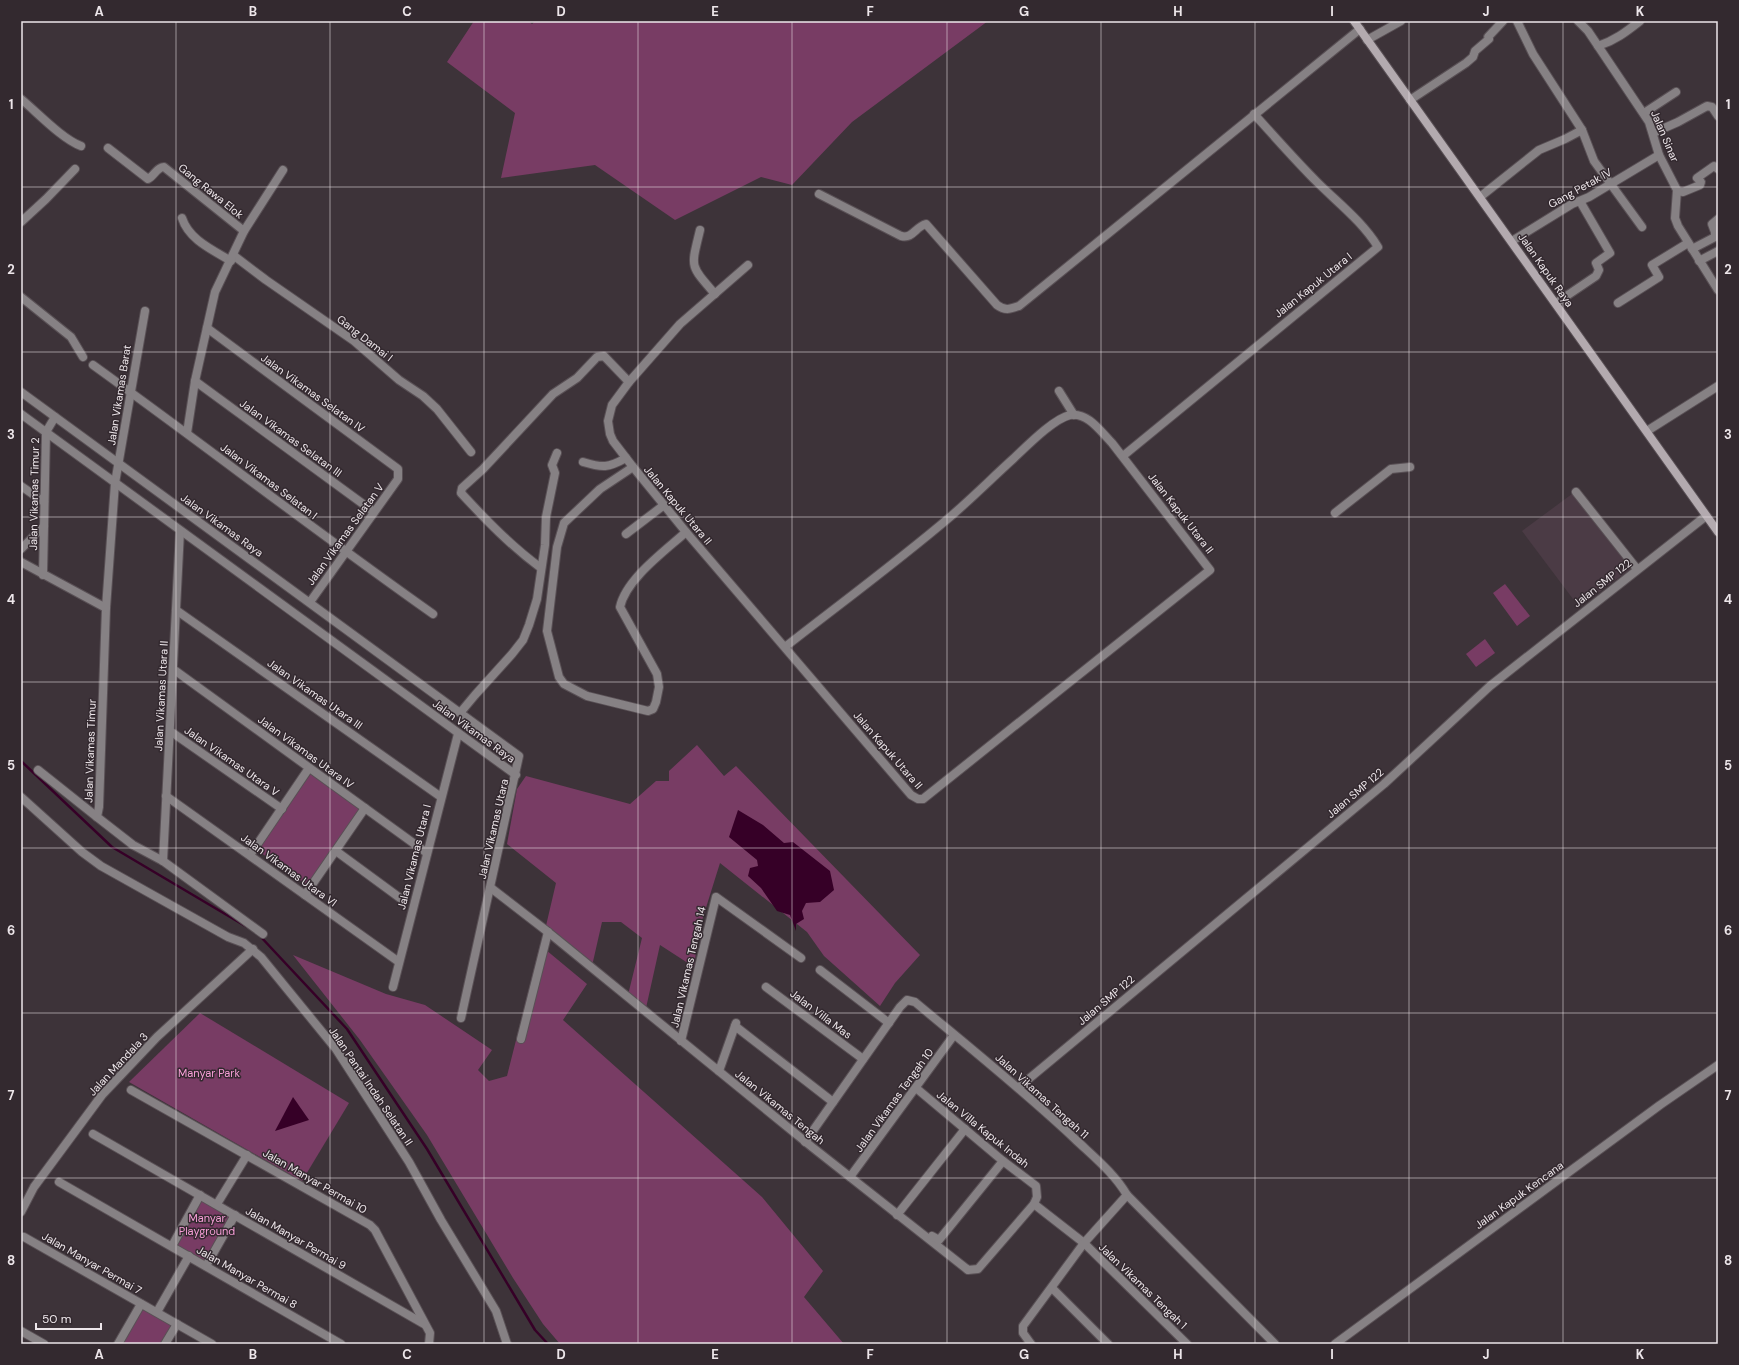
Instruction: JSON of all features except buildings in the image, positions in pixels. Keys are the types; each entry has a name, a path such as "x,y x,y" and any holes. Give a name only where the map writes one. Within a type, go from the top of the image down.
{"main road":[{"name":"Jalan Kapuk Raya","path":"1354,21 1648,431 1718,532"}],"street":[{"path":"1368,40 1401,21"},
{"path":"1410,100 1466,63 1475,50 1489,39 1488,37 1503,21"},
{"path":"1517,21 1533,54 1582,130 1594,161 1612,183 1642,227"},
{"name":"Jalan Sinar","path":"1578,21 1588,32 1644,113 1653,133 1659,155 1677,192"},
{"path":"1598,46 1607,44 1640,21"},
{"path":"819,194 906,238 911,236 921,226 926,224 997,305 1006,310 1010,309 1019,306 1360,29"},
{"path":"1644,113 1676,92"},
{"path":"21,99 74,143 81,146"},
{"path":"1653,133 1678,122 1707,106 1712,107 1718,116"},
{"name":"Jalan Kapuk Utara I","path":"1123,456 1378,247 1366,230 1353,216 1317,182 1254,114"},
{"path":"1480,197 1539,150 1582,130"},
{"name":"Gang Rawa Elok","path":"108,148 148,179 152,177 160,167 164,167 244,231"},
{"name":"Gang Petak IV","path":"1512,241 1572,204 1582,201 1659,155"},
{"path":"1718,169 1714,166 1699,175 1697,178 1701,182 1700,185 1683,192 1677,192 1675,218 1678,226 1718,290"},
{"path":"21,222 75,169"},
{"path":"187,433 196,381 216,292 244,231 283,170"},
{"path":"1556,303 1596,276 1599,270 1596,263 1610,253 1580,203 1582,201"},
{"name":"Gang Damai I","path":"182,218 186,226 196,238 232,258 266,280 354,341 399,380 424,396 437,409 471,452"},
{"path":"1618,303 1659,277 1652,265 1690,246 1715,237 1712,224 1718,219"},
{"path":"700,230 693,260 694,267 696,273 715,294"},
{"path":"1699,261 1718,251"},
{"name":"Jalan Kapuk Utara II","path":"748,265 680,324 629,382 612,405 608,421 613,441 686,532 911,795 918,799 924,798 1210,570 1123,456 1096,426 1085,418 1074,415"},
{"path":"21,297 71,337 83,357"},
{"name":"Jalan Vikamas Barat","path":"116,481 145,311"},
{"name":"Jalan Vikamas Selatan IV","path":"207,328 396,467 399,472 398,479"},
{"path":"541,568 513,547 484,518 461,493 462,488 483,469 554,394 576,378 597,357 604,356 629,382"},
{"name":"Jalan Vikamas Selatan I","path":"93,366 187,433 345,552 433,614"},
{"name":"Jalan Vikamas Selatan III","path":"196,381 374,512"},
{"path":"1648,431 1718,386"},
{"path":"785,646 950,517 1035,438 1060,419 1074,415 1059,391"},
{"name":"Jalan Vikamas Raya","path":"21,392 54,418 518,754 519,758 516,774 458,734 180,531 47,430 21,414"},
{"name":"Jalan Vikamas Timur 2","path":"43,575 47,430 54,418"},
{"path":"460,713 523,640 538,599 545,545 546,516 555,474 552,465 557,453"},
{"path":"583,462 598,467 607,467 626,458"},
{"path":"633,467 600,489 564,523 557,547 547,631 559,677 564,684 587,696 648,711 653,708 656,702 659,687 657,674 620,607 622,600 638,576 686,532"},
{"path":"1335,513 1390,469 1410,468"},
{"name":"Jalan Vikamas Selatan V","path":"310,602 398,479"},
{"name":"Jalan Vikamas Timur","path":"116,481 106,608 99,806 97,817 133,845 163,861 263,934"},
{"path":"21,486 44,502"},
{"path":"1576,492 1637,570"},
{"path":"626,534 664,505"},
{"name":"Jalan SMP 122","path":"1019,1087 1384,784 1490,686 1706,516"},
{"path":"21,549 44,526"},
{"name":"Jalan Vikamas Utara II","path":"163,861 180,531"},
{"path":"21,562 106,608"},
{"name":"Jalan Vikamas Utara III","path":"176,610 441,797"},
{"name":"Jalan Vikamas Utara IV","path":"173,669 427,853"},
{"name":"Jalan Vikamas Utara V","path":"170,731 282,809"},
{"name":"Jalan Vikamas Utara I","path":"393,986 458,734"},
{"path":"250,855 309,768"},
{"path":"38,770 97,817"},
{"name":"Jalan Vikamas Utara","path":"461,1018 516,774"},
{"name":"Jalan Vikamas Utara VI","path":"166,796 399,962"},
{"name":"Jalan Pantai Indah Selatan II","path":"21,797 82,852 101,866 228,937 244,943 253,949 268,964 336,1049 409,1162 448,1232 496,1311 507,1344"},
{"path":"304,894 336,851 365,808"},
{"path":"336,851 400,898"},
{"name":"Jalan Vikamas Tengah","path":"491,888 548,932 805,1142 968,1270 978,1269 1034,1204"},
{"name":"Jalan Vikamas Tengah 14","path":"682,1041 716,897 802,958"},
{"path":"521,1039 548,932"},
{"name":"Jalan Mandala 3","path":"21,1212 34,1187 102,1095 157,1037 253,949"},
{"path":"820,970 889,1023"},
{"name":"Jalan Villa Mas","path":"766,987 863,1059"},
{"name":"Jalan Vikamas Tengah 11","path":"805,1142 889,1023 907,1000 914,1002 1019,1087 1119,1181 1127,1195 1275,1344"},
{"path":"719,1072 736,1024 833,1102"},
{"name":"Jalan Vikamas Tengah 10","path":"850,1177 954,1035"},
{"name":"Jalan Kapuk Kencana","path":"1336,1342 1654,1109 1718,1065"},
{"name":"Jalan Villa Kapuk Indah","path":"916,1088 1003,1161 1036,1186 1037,1197 1034,1204"},
{"name":"Jalan Manyar Permai 10","path":"131,1090 373,1228 430,1333 428,1344"},
{"path":"897,1215 965,1129"},
{"name":"Jalan Manyar Permai 9","path":"93,1134 425,1325"},
{"path":"217,1204 247,1155"},
{"path":"927,1233 939,1240 1003,1161"},
{"name":"Jalan Manyar Permai 8","path":"59,1182 341,1344"},
{"path":"172,1246 200,1195"},
{"name":"Jalan Vikamas Tengah 1","path":"1031,1344 1023,1333 1023,1326 1084,1243 1127,1195"},
{"name":"Jalan Vikamas Tengah 1","path":"1034,1204 1084,1243 1187,1344"},
{"path":"206,1266 235,1215"},
{"name":"Jalan Manyar Permai 7","path":"24,1237 212,1344"},
{"path":"157,1312 189,1256"},
{"path":"1052,1288 1108,1344"},
{"path":"118,1344 141,1304"},
{"path":"165,1344 177,1324"},
{"path":"21,1331 44,1344"},
{"path":"1329,1344 1336,1342"}],"shaded area":[{"path":"1576,491 1633,567 1579,607 1522,531"},
{"path":"738,810 763,825 784,843 793,842 830,871 834,890 820,902 806,903 802,911 804,919 796,924 796,931 790,915 777,911 761,888 748,876 750,868 758,866 757,860 729,837"},
{"path":"293,1097 309,1120 275,1131"}],"green space":[{"path":"474,21 529,21 532,24 535,21 988,21 852,122 792,185 761,177 675,220 595,165 501,178 515,113 447,62"},
{"path":"1505,584 1530,616 1517,626 1493,593"},
{"path":"1485,639 1495,653 1476,667 1466,654"},
{"path":"697,745 724,776 736,766 920,955 895,983 880,1006 824,956 807,932 720,863 699,930 694,967 660,945 646,1008 628,995 642,938 621,922 602,922 592,966 545,930 556,883 507,844 517,789 526,776 630,804 656,781 669,781 669,771"},
{"path":"312,772 362,807 307,885 257,850"},
{"path":"540,945 587,984 563,1020 762,1197 823,1271 804,1297 844,1344 560,1344 543,1324 513,1278 427,1135 360,1040 293,955 386,994 425,1005 492,1050 478,1070 489,1081 507,1076"},
{"name":"Manyar Park","path":"200,1013 349,1103 302,1181 129,1082"},
{"name":"Manyar Playground","path":"201,1198 230,1215 230,1220 205,1263 174,1245"},
{"path":"141,1304 177,1324 165,1344 118,1344"}],"waterway":[{"path":"21,761 112,847 247,927"},
{"path":"260,936 347,1029 427,1149 535,1330 548,1344"}]}
